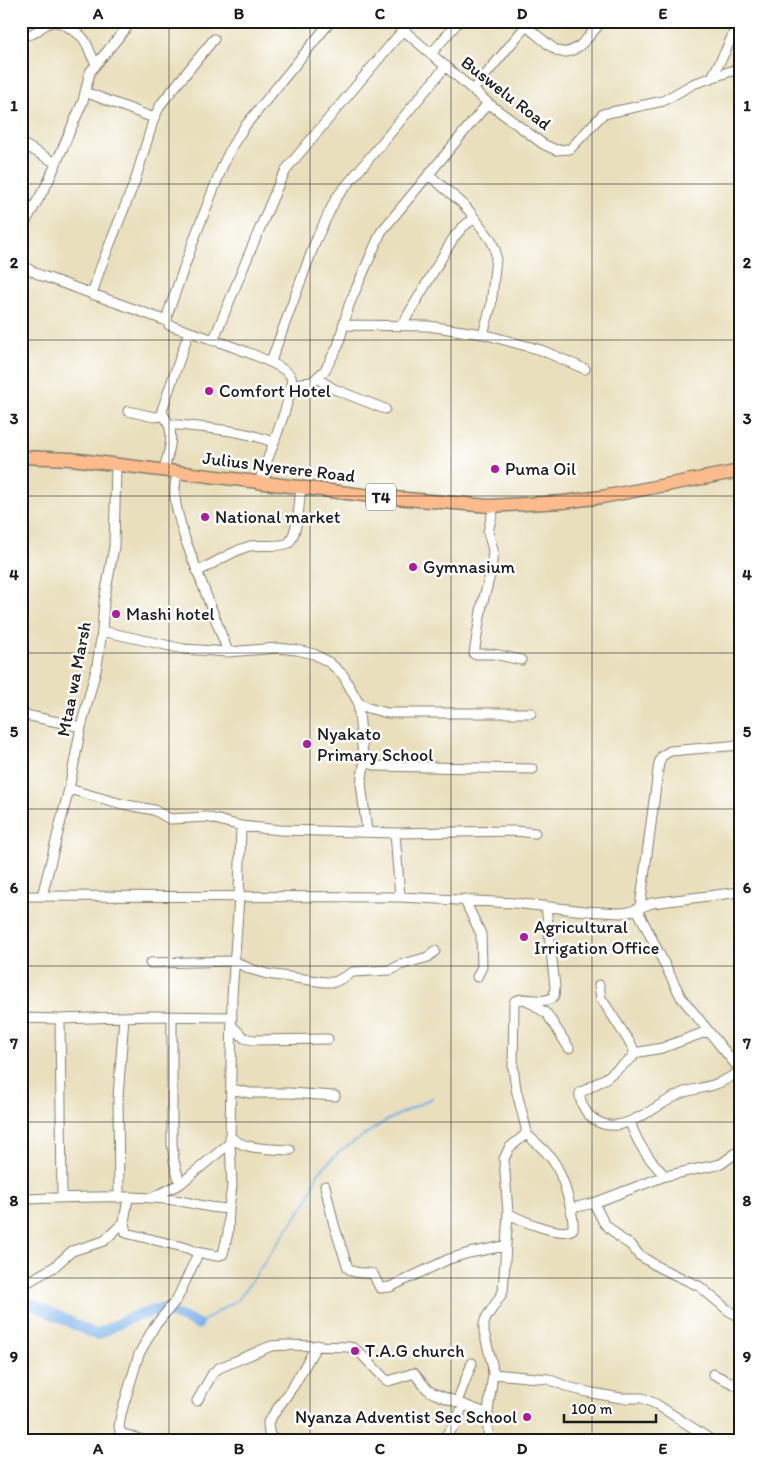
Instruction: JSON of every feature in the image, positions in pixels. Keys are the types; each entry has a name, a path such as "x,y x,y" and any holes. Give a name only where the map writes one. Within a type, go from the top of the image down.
{"highway":[{"name":"Julius Nyerere Road","path":"21,457 71,460 164,470 430,502 494,506 563,502 602,497 740,471"}],"street":[{"path":"21,230 48,182 83,101 87,79 96,63 132,21"},
{"path":"167,321 168,313 196,234 232,146 245,126 331,21"},
{"name":"Buswelu Road","path":"393,21 488,103 543,144 562,151 574,146 603,114 663,101 694,84 740,68"},
{"path":"431,54 459,21"},
{"path":"474,89 528,24 558,51 566,52 582,44 602,21"},
{"path":"712,77 726,52 739,21"},
{"path":"21,34 32,35 49,23 60,23 81,36 96,63"},
{"path":"213,341 280,181 288,167 403,30"},
{"path":"92,295 100,269 135,181 154,118 161,104 214,39"},
{"path":"271,361 316,240 336,198 446,66"},
{"path":"85,92 154,118"},
{"path":"291,384 312,382 332,359 338,346 349,305 381,232 488,103"},
{"path":"21,143 56,163"},
{"path":"429,176 462,203 491,240 496,258 491,306 483,334"},
{"path":"402,325 454,237 474,218"},
{"path":"21,265 40,276 167,321 170,325 271,361 287,371 291,378 291,384 259,482"},
{"path":"343,325 428,326 483,334 541,350 585,369"},
{"path":"164,470 171,436 163,403 189,332"},
{"path":"317,378 334,389 385,409"},
{"path":"128,411 166,420 243,432 273,442"},
{"name":"Mtaa wa Marsh","path":"42,896 97,666 104,601 114,547 116,465"},
{"path":"178,473 174,490 183,532 228,652"},
{"path":"197,572 250,546 289,543 296,520 301,487"},
{"path":"494,506 488,532 493,550 491,572 482,605 474,654 494,654 521,660"},
{"path":"102,630 169,647 228,652 276,648 297,650 314,654 330,663 343,675 358,702 363,756 365,760 360,783 367,832"},
{"path":"358,702 368,708 386,713 531,713"},
{"path":"21,714 81,727"},
{"path":"599,985 601,998 632,1046 634,1053 628,1062 606,1078 580,1093 579,1095 586,1111 596,1121 610,1125 630,1122 674,1097 723,1082 740,1071 682,997 639,908 650,821 659,763 662,756 670,751 740,745"},
{"path":"365,760 377,766 533,769"},
{"path":"69,789 122,804 154,810 170,819 207,818 241,826 280,830 395,833 515,831 535,833"},
{"path":"124,1017 118,1097 124,1231 129,1235 187,1248 196,1252 217,1256 223,1254 228,1232 232,1186 230,1140 232,1022 241,826"},
{"path":"395,833 400,897"},
{"path":"21,896 400,897 464,899 621,913 652,903 740,892"},
{"path":"464,899 481,934 482,967 477,977"},
{"path":"508,1213 528,1224 536,1224 557,1231 568,1232 573,1229 572,1208 557,1165 552,1157 526,1134 513,1068 514,1004 517,1000 549,1000 552,999 555,993 546,906"},
{"path":"150,963 234,961 267,974 335,982 353,972 391,970 400,965 428,957 435,951"},
{"path":"527,1000 547,1014 569,1048"},
{"path":"172,1016 172,1143 180,1184"},
{"path":"21,1018 60,1019 172,1016 232,1022 244,1038 252,1040 328,1040"},
{"path":"60,1019 62,1198"},
{"path":"634,1053 662,1048 708,1031"},
{"path":"231,1089 250,1093 335,1096"},
{"path":"630,1122 638,1144 665,1176"},
{"path":"489,1441 486,1428 493,1374 484,1324 503,1292 504,1246 508,1213 504,1159 509,1148 526,1134"},
{"path":"150,1198 180,1184 230,1140"},
{"path":"230,1140 246,1146 290,1150"},
{"path":"572,1208 594,1203 665,1176 721,1164 740,1150"},
{"path":"325,1186 332,1217 348,1268 358,1273 373,1274 380,1288 390,1287 449,1259 504,1246"},
{"path":"21,1199 150,1198 173,1200 223,1210 230,1208"},
{"path":"594,1203 604,1222 620,1238 632,1246 639,1255 660,1268 698,1286 729,1311 740,1317"},
{"path":"21,1286 54,1267 72,1251 104,1241 124,1222"},
{"path":"146,1441 122,1437 120,1414 139,1354 154,1327 173,1306 196,1259 196,1252"},
{"path":"197,1401 213,1373 219,1368 271,1346 286,1344 317,1345 353,1348 386,1380 390,1381 414,1373 427,1389 488,1414"},
{"path":"274,1441 269,1433 268,1422 294,1385 317,1345"},
{"path":"441,1441 455,1425 472,1364"},
{"path":"493,1374 548,1379 571,1388 592,1393 621,1398 642,1398 656,1404 713,1441"},
{"path":"713,1374 740,1387"}],"waterway":[{"path":"198,1324 239,1299 307,1201 318,1173 340,1151 384,1122 432,1098"},
{"path":"21,1301 41,1308 97,1335 127,1319 160,1309 198,1324"}],"place":[{"name":"Comfort Hotel","path":"209,391"},
{"name":"Puma Oil","path":"495,469"},
{"name":"National market","path":"205,517"},
{"name":"Gymnasium","path":"413,567"},
{"name":"Mashi hotel","path":"116,614"},
{"name":"Nyakato Primary School","path":"307,744"},
{"name":"Agricultural Irrigation Office","path":"524,937"},
{"name":"T.A.G church","path":"355,1351"},
{"name":"Nyanza Adventist Sec School","path":"527,1417"}]}
